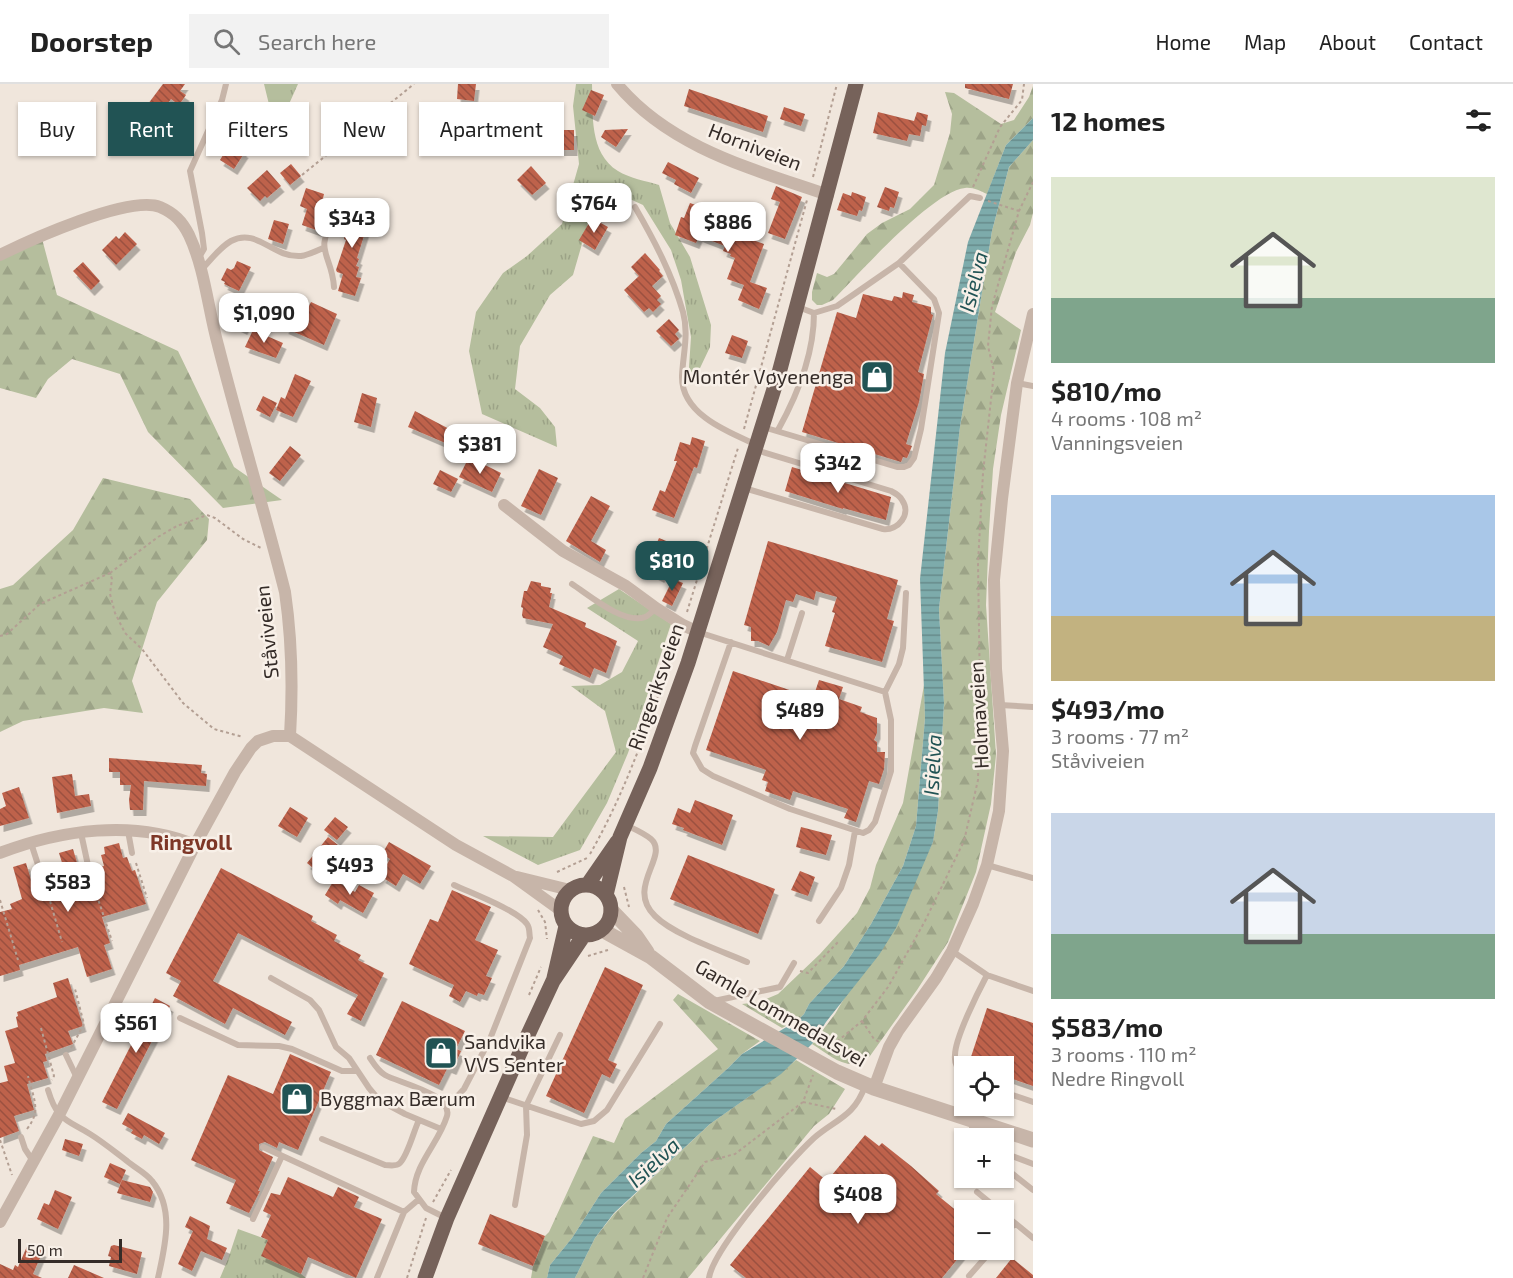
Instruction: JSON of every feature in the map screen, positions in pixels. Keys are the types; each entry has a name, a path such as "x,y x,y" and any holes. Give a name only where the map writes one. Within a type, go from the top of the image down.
{"main road":[{"name":"Ringeriksveien","path":"606,895 623,831 660,743 756,448 770,429 798,307 856,84"},
{"name":"Ringeriksveien","path":"588,884 623,831"},
{"path":"581,884 588,884 595,886 606,895 611,910 609,921 602,930 584,935 566,926 560,910 561,902 570,890 581,884"},
{"path":"553,981 566,926"},
{"path":"425,1278 447,1218 553,981 584,935"}],"street":[{"name":"Horniveien","path":"617,84 628,98 690,143 727,161 828,195"},
{"name":"Ståviveien","path":"0,255 40,235 94,216 135,207 156,206 171,212 180,220 199,265 218,345 285,592 290,626 292,698 290,736"},
{"name":"Holmaveien","path":"869,1086 898,1031 936,978 952,951 974,904 987,865 999,811 1003,751 996,669 994,580 1017,383 1033,314"},
{"path":"504,505 563,551 626,586 682,625 698,632"},
{"path":"2,1214 59,1115 195,845 235,772 258,741 273,736 290,736 456,845 513,876 560,910"},
{"path":"0,853 30,842 81,832 128,831 165,836 195,845"},
{"path":"513,876 570,890"},
{"name":"Gamle Lommedalsvei","path":"611,910 636,936 651,957"},
{"name":"Gamle Lommedalsvei","path":"602,930 651,957 710,1002 837,1072 869,1086 1033,1140"}],"lane":[{"name":"Ståviveien","path":"199,265 204,249 190,171 222,100 226,84"},
{"path":"798,307 814,314 837,306 899,263 970,196 980,198"},
{"path":"635,207 670,275 683,312 687,332 682,378 686,395 701,415 756,448 891,491 903,500 906,508 905,517 897,527 883,530 744,488"},
{"path":"334,287 332,269 323,248 327,233 336,218"},
{"path":"199,265 229,242 241,237 251,236 271,249 292,255 301,256 323,248"},
{"path":"814,314 814,334 804,375 770,429 897,467 909,465 914,458 921,429 939,313 934,299 899,263"},
{"path":"1017,383 1033,386"},
{"path":"573,584 617,613 631,618 645,617 656,608"},
{"path":"731,642 695,746 693,753 696,761 712,776 790,809 863,833 869,830 875,822 891,771 891,720 885,692 899,664 903,648 906,593"},
{"path":"787,660 802,613"},
{"path":"698,632 885,692"},
{"path":"999,705 1033,707"},
{"path":"128,831 132,853"},
{"path":"623,831 651,839 657,850 644,889 646,902 655,916 676,930 747,962"},
{"path":"819,921 841,888 849,865 855,831"},
{"path":"81,832 89,870"},
{"path":"30,842 41,874"},
{"path":"987,865 1033,877"},
{"path":"447,1107 464,1089 490,1039 530,938 526,922 515,914 454,885"},
{"path":"952,951 987,975 1033,991"},
{"path":"710,1002 780,987 793,966"},
{"path":"955,1056 974,1001 987,975"},
{"path":"272,978 315,1005 336,1047 349,1058 379,1100 441,1129"},
{"path":"180,1018 238,1046 279,1046 292,1049 342,1071 357,1071"},
{"path":"500,1097 581,1124 594,1121 607,1110 660,1024"},
{"path":"515,1205 527,1135 526,1106 560,1035"},
{"path":"66,1055 77,1078"},
{"path":"370,1058 384,1075 435,1096 447,1107 448,1113 441,1129 417,1175 414,1192 426,1208 447,1218"},
{"path":"709,1278 711,1267 717,1256 779,1177 814,1138 849,1113 869,1086"},
{"path":"48,1090 53,1106 59,1115 95,1137 151,1179 162,1195 166,1235 158,1278"},
{"path":"1014,1095 1033,1102"},
{"path":"322,1139 385,1165 394,1166 399,1164 404,1157 419,1120"},
{"path":"972,1120 972,1128"},
{"path":"21,1137 34,1161"},
{"path":"263,1147 404,1212"},
{"path":"253,1219 282,1156"},
{"path":"1014,1157 1033,1164"},
{"path":"1014,1175 1033,1190"},
{"path":"977,1192 987,1200"},
{"path":"377,1278 404,1212 418,1200"},
{"path":"1015,1223 1033,1238"},
{"path":"969,1276 983,1260"}],"path":[{"path":"303,175 414,84"},
{"path":"550,875 587,858 614,810 647,729 741,438 837,84"},
{"path":"970,196 1000,127 1022,100 1024,84"},
{"path":"827,1050 862,1021 888,987 926,921 964,841 978,780 980,695 978,563 982,473 994,372 988,346 992,306 1019,211 1033,182"},
{"path":"980,198 1019,211"},
{"path":"0,636 7,634 40,604 110,573 166,532 195,518 207,515 215,518 243,539 277,557"},
{"path":"110,573 112,579 110,594 115,613 125,633 142,649 183,703 214,729 258,741"},
{"path":"132,853 147,898"},
{"path":"89,870 112,941"},
{"path":"41,874 62,942"},
{"path":"624,886 629,909"},
{"path":"0,900 18,960"},
{"path":"537,906 547,930 548,945"},
{"path":"793,966 808,973 838,942"},
{"path":"583,959 600,951 614,949"},
{"path":"66,1055 84,1024 75,989"},
{"path":"862,1021 874,1039 889,1047"},
{"path":"41,1028 54,1076 48,1090"},
{"path":"643,1278 667,1218 705,1162 735,1154 803,1102 814,1070"},
{"path":"21,1137 34,1121 36,1111 28,1076"},
{"path":"803,1102 849,1113"},
{"path":"0,1140 18,1189"}],"green space":[{"path":"264,84 298,84 290,102 268,102"},
{"path":"576,84 592,84 594,132 602,154 609,163 627,176 659,185 670,223 690,257 711,325 710,347 692,385 689,367 691,337 681,280 671,250 643,205 599,185 573,275 550,295 520,346 515,389 540,408 555,427 557,447 482,414 469,351 476,312 503,273 527,256 562,224 579,164 573,106"},
{"path":"1033,86 1033,118 1006,145 987,194 968,188 951,193 915,218 833,300 817,305 812,300 817,273 827,277 834,274 867,234 882,223 910,209 934,185 950,133 952,114 945,92 954,93 1001,124 1014,120 1029,97"},
{"path":"1033,140 1033,213 1030,225 1016,252 995,312 1021,330 1001,415 993,469 989,531 986,605 996,755 991,804 976,872 948,942 870,1056 855,1064 848,1064 812,1044 835,1014 921,867 933,842 938,811 944,703 939,609 960,427 992,231 1009,167"},
{"path":"41,235 57,295 178,351 234,467 282,500 223,508 148,432 120,374 72,359 48,379 36,398 0,388 0,255"},
{"path":"103,478 190,499 209,519 207,540 157,602 132,681 143,713 104,708 23,721 0,732 0,589 13,585 73,530"},
{"path":"619,589 671,624 628,753 607,803 580,850 538,865 483,836 553,837 616,752 605,711 571,686 600,685 622,672 638,641 587,608"},
{"path":"924,685 925,718 916,826 903,866 871,924 844,966 809,1004 798,1020 782,1028 742,1004 759,1002 778,994 820,954 857,913 870,888 876,865 903,803"},
{"path":"678,994 760,1041 742,1054 666,1124 656,1141 601,1193 572,1238 550,1265 547,1278 531,1278 533,1266 545,1236 549,1232 593,1136 614,1143 625,1119 718,1049 673,1000"},
{"path":"796,1060 845,1089 829,1114 814,1126 688,1278 575,1278 595,1238 614,1214 710,1124"},
{"path":"238,1229 268,1240 262,1256 306,1278 220,1278"}],"water":[{"name":"Isielva","path":"1033,118 1033,140 1009,167 992,231 960,427 939,609 944,703 938,811 933,842 896,928 879,955 826,1022 812,1044 781,1074 710,1124 614,1213 595,1238 575,1278 547,1278 550,1265 572,1238 601,1193 656,1141 666,1124 742,1054 804,1014 809,1004 844,966 871,924 903,866 916,826 925,718 920,579 945,353 968,242 1006,145"}],"building":[{"path":"163,84 185,84 180,91 186,95 181,102 171,99 169,102 150,102"},
{"path":"458,84 476,84 474,101 457,99"},
{"path":"965,84 1013,84 1009,99 965,88"},
{"path":"689,89 768,116 763,132 684,106"},
{"path":"591,90 604,95 595,116 582,110"},
{"path":"784,107 805,114 801,126 780,119"},
{"path":"878,112 914,121 917,112 928,115 926,126 922,125 920,136 909,134 907,141 873,133"},
{"path":"628,129 616,147 601,137 605,130"},
{"path":"564,130 574,130 574,150 564,150"},
{"path":"222,156 242,156 234,169 220,160"},
{"path":"668,162 699,178 691,193 674,184 676,180 662,173"},
{"path":"291,164 301,176 290,185 280,173"},
{"path":"531,166 546,183 532,195 517,180"},
{"path":"267,170 281,186 260,201 247,188"},
{"path":"776,186 802,197 785,239 768,233 780,202 771,199"},
{"path":"885,187 899,192 894,208 890,207 889,211 877,207"},
{"path":"306,188 324,194 320,211 327,213 319,231 302,225 307,209 300,206"},
{"path":"852,192 866,197 862,211 859,210 857,216 837,210 843,193 851,196"},
{"path":"348,202 365,207 362,225 367,226 357,258 359,259 356,266 359,267 356,277 361,278 355,296 338,291 343,274 336,270 346,240 344,239 349,222 342,220"},
{"path":"690,203 704,208 698,223 764,244 750,282 767,288 759,309 738,300 744,285 727,279 735,258 723,251 725,246 699,236 696,243 675,235 681,217 684,218"},
{"path":"592,218 608,227 595,250 579,240"},
{"path":"274,220 289,224 283,244 268,239"},
{"path":"125,232 137,244 116,265 102,250 116,236 119,239"},
{"path":"645,253 663,276 652,286 661,296 657,300 661,304 653,312 649,308 644,312 624,290 639,276 631,267"},
{"path":"237,261 251,267 239,291 224,284 225,282 221,280 227,268 231,270 234,268"},
{"path":"83,262 100,281 91,290 73,271"},
{"path":"903,292 914,295 912,302 931,307 933,315 918,372 924,374 919,402 906,444 912,446 907,458 903,457 901,462 802,432 837,312 856,318 863,294 892,301 894,296 902,298"},
{"path":"311,302 337,314 324,345 285,328 292,313 303,318"},
{"path":"236,311 249,317 244,329 231,323"},
{"path":"669,319 679,330 675,334 679,339 671,346 656,331"},
{"path":"253,330 283,343 276,358 245,347"},
{"path":"732,335 748,341 742,358 725,353"},
{"path":"295,374 311,381 293,417 276,410 281,397 285,399"},
{"path":"362,393 377,398 371,427 354,422"},
{"path":"263,396 277,403 270,417 256,410"},
{"path":"415,411 455,432 450,445 408,427"},
{"path":"692,437 705,441 697,468 694,467 674,518 652,510 660,490 665,492 677,461 674,461 680,442 690,445"},
{"path":"290,446 301,455 280,481 269,473"},
{"path":"469,457 501,473 492,492 459,477"},
{"path":"792,467 891,497 886,520 785,491"},
{"path":"539,469 558,478 541,515 521,506"},
{"path":"440,470 458,479 451,492 433,484"},
{"path":"591,496 610,506 591,541 606,550 600,562 566,541"},
{"path":"659,538 676,545 661,577 645,569"},
{"path":"768,541 898,580 887,619 894,621 882,662 825,646 835,613 832,612 837,597 816,591 814,600 796,594 793,602 786,600 777,632 769,646 758,641 751,641 751,627 744,625"},
{"path":"673,579 683,583 672,606 662,601"},
{"path":"531,581 551,588 549,607 586,623 585,627 617,641 606,673 594,668 590,678 559,664 563,656 543,647 553,624 523,618 522,615 524,591 527,591"},
{"path":"733,671 813,698 819,680 843,687 839,699 862,707 860,712 877,718 877,733 874,740 877,742 877,752 885,752 884,769 879,784 869,781 856,822 844,818 848,809 793,791 790,800 765,791 768,782 762,780 766,770 706,750"},
{"path":"109,758 202,765 201,773 207,774 206,786 144,781 143,810 130,810 131,785 120,785 120,772 109,772"},
{"path":"72,774 75,796 89,794 91,806 57,813 52,777"},
{"path":"19,787 29,818 0,826 0,809 6,806 2,793"},
{"path":"695,800 733,815 722,845 672,824 678,808 690,813"},
{"path":"290,807 308,818 297,837 278,826"},
{"path":"335,817 348,827 337,840 324,830"},
{"path":"801,827 832,835 826,855 796,847"},
{"path":"328,837 343,849 337,858 339,859 324,877 307,863"},
{"path":"389,842 431,866 420,884 403,874 396,886 382,877 390,859 382,854"},
{"path":"119,843 123,858 127,857 132,871 135,870 146,904 102,917 110,943 104,945 112,969 87,977 78,947 19,965 20,970 0,976 0,912 12,909 10,904 22,899 13,867 26,863 31,880 37,878 42,894 45,893 47,900 71,892 59,853 73,849 80,873 90,875 94,869 104,866 101,855 105,854 104,847"},
{"path":"688,855 775,889 758,934 670,899"},
{"path":"221,868 313,916 311,921 337,935 334,941 361,955 358,960 384,973 361,1021 347,1014 358,995 238,933 213,981 292,1022 285,1035 233,1008 225,1024 173,996 181,981 166,973"},
{"path":"800,871 815,877 808,896 791,890"},
{"path":"334,880 355,892 359,885 374,893 363,913 340,900 338,904 325,895"},
{"path":"452,890 491,907 475,940 498,950 486,976 492,978 484,995 478,993 477,996 466,991 460,1002 449,996 454,985 409,964 430,919 438,922"},
{"path":"605,967 643,985 608,1060 617,1064 610,1078 602,1074 584,1113 546,1096"},
{"path":"68,978 83,1026 68,1031 73,1044 45,1054 47,1061 43,1062 48,1078 27,1084 34,1110 14,1116 19,1131 0,1138 0,1083 8,1081 4,1066 15,1063 5,1031 18,1027 17,1012 57,997 53,983"},
{"path":"155,998 170,1006 117,1109 102,1102"},
{"path":"402,1001 465,1031 456,1049 461,1051 453,1069 448,1067 439,1085 376,1055"},
{"path":"987,1008 1033,1023 1033,1086 1014,1079 1014,1056 971,1056"},
{"path":"290,1054 331,1072 298,1150 279,1142 277,1148 265,1142 259,1144 259,1150 273,1157 249,1213 226,1203 236,1180 191,1160 228,1075 273,1094"},
{"path":"128,1113 165,1133 159,1144 144,1135 142,1139 122,1124"},
{"path":"865,1135 879,1146 882,1143 939,1191 936,1194 954,1209 954,1260 957,1260 942,1278 746,1278 730,1265 810,1167 827,1181"},
{"path":"65,1139 83,1144 79,1156 62,1150"},
{"path":"110,1163 126,1170 120,1184 104,1177"},
{"path":"288,1177 333,1197 338,1187 359,1197 354,1207 382,1219 356,1278 308,1257 301,1274 261,1256 268,1240 261,1237 271,1215 263,1211 271,1193 280,1195"},
{"path":"122,1180 150,1187 153,1192 150,1202 117,1193"},
{"path":"55,1190 72,1197 58,1229 37,1219 44,1203 49,1205"},
{"path":"490,1214 545,1236 533,1266 478,1244"},
{"path":"190,1216 210,1226 207,1239 227,1248 222,1260 201,1251 192,1271 178,1264 193,1231 185,1227"},
{"path":"28,1244 43,1251 33,1274 42,1278 0,1278 0,1264 13,1270 15,1265 18,1267"},
{"path":"111,1246 142,1252 137,1274 109,1266 111,1257 108,1256"},
{"path":"1010,1260 1014,1260 1033,1275 1033,1278 996,1278"},
{"path":"74,1265 104,1278 68,1278"}],"place":[{"name":"Montér Vøyenenga","path":"877,377"},
{"name":"Sandvika VVS Senter","path":"441,1053"},
{"name":"Byggmax Bærum","path":"297,1099"}],"district":[{"name":"Ringvoll","path":"191,843"}]}
